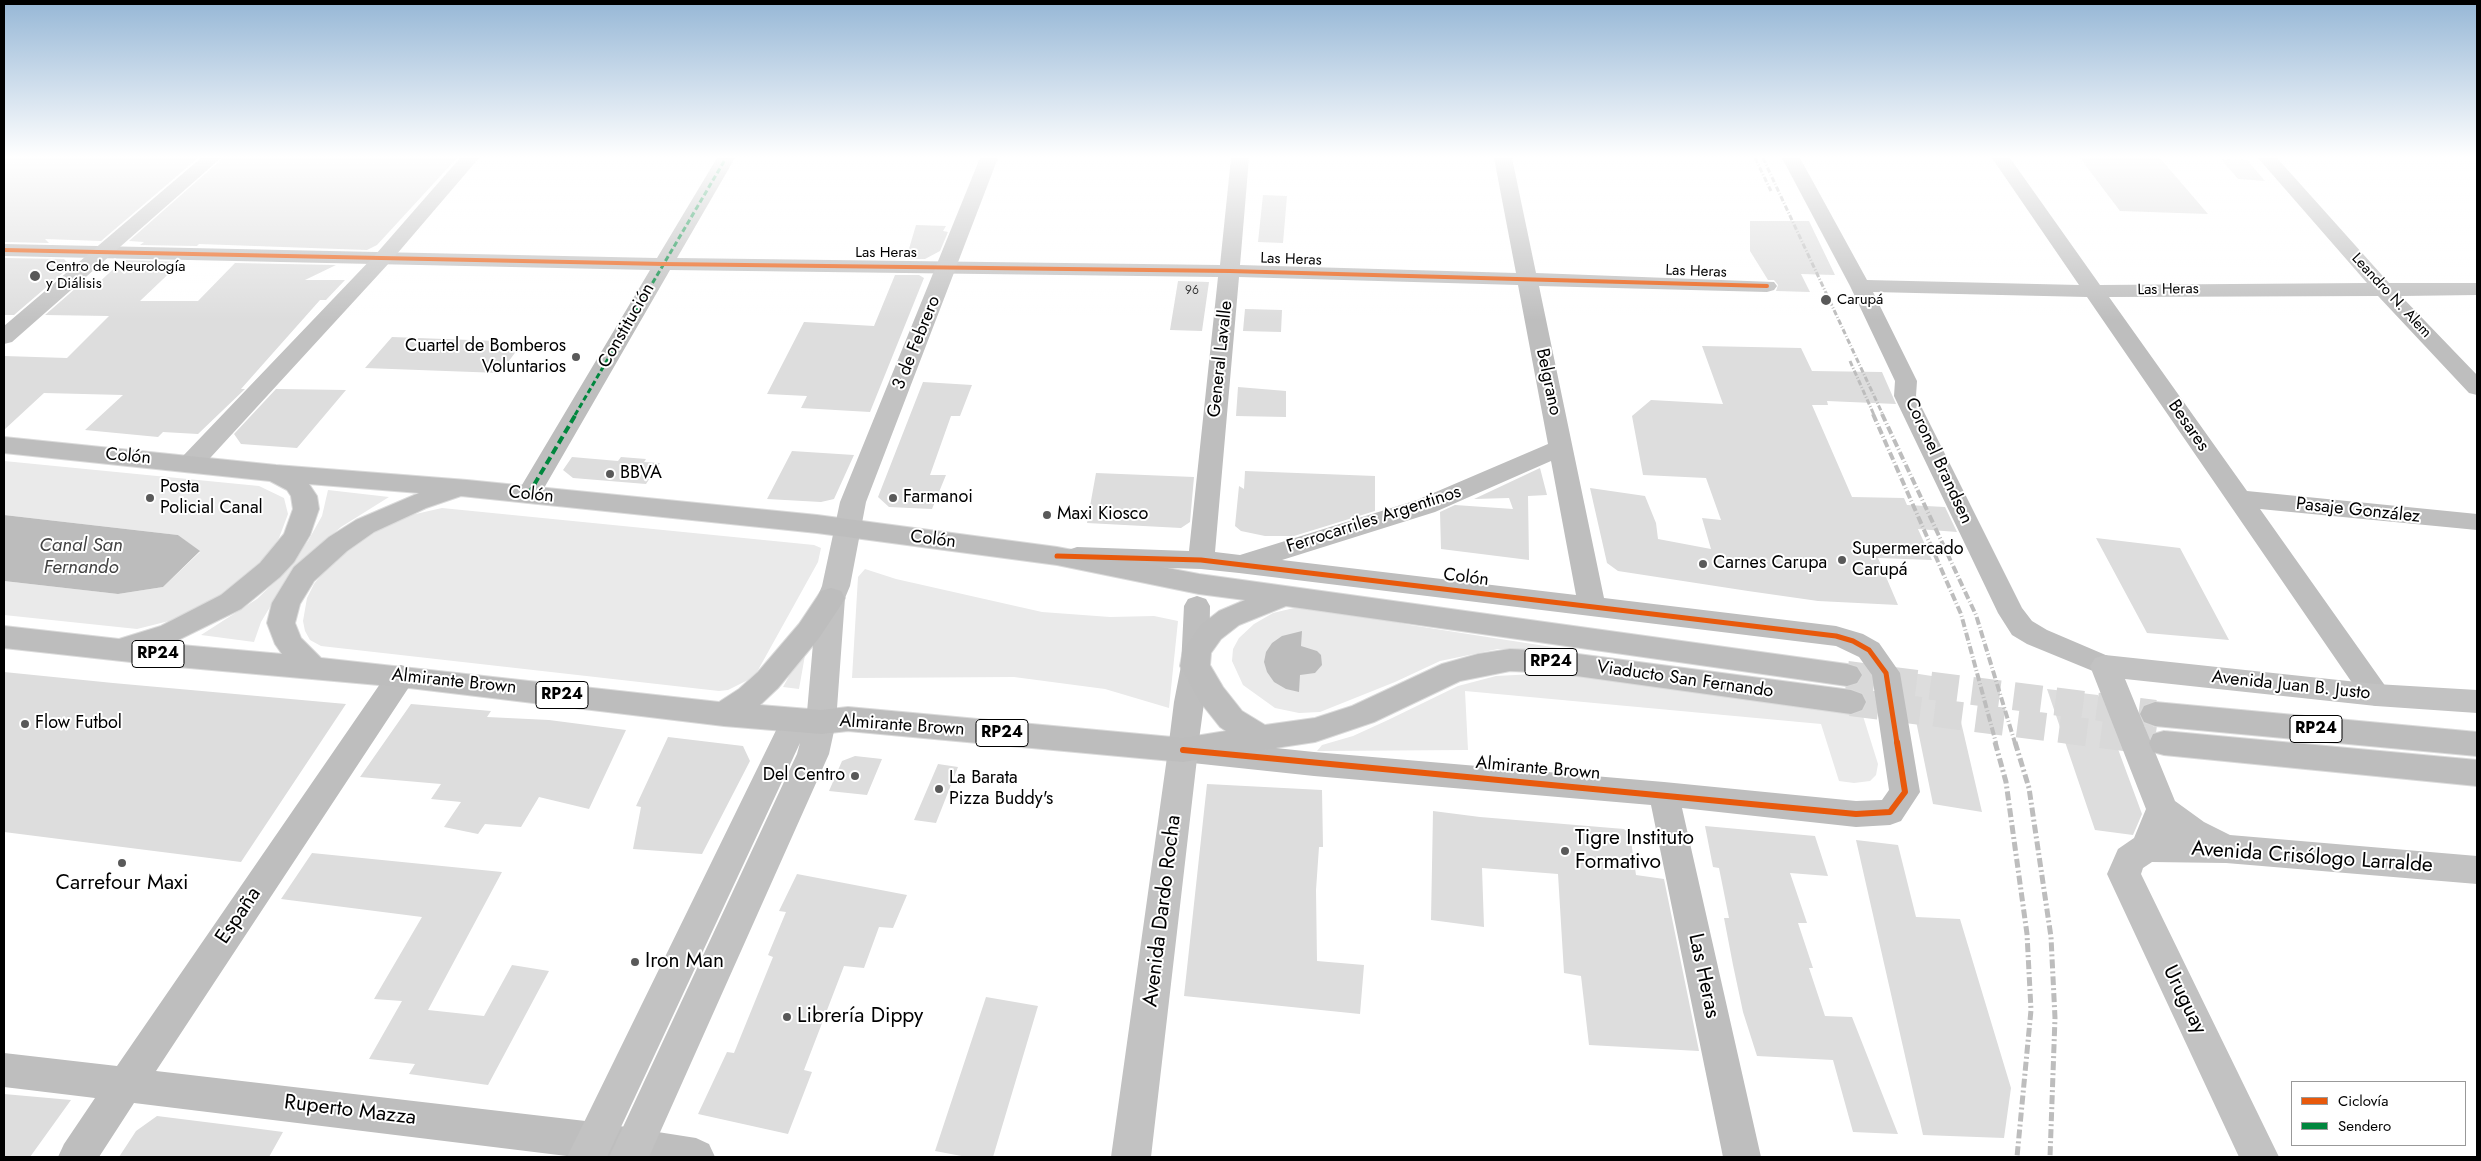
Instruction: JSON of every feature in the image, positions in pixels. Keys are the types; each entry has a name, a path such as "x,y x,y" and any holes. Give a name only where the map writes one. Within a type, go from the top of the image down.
{"main road":[{"name":"Colón","path":"4,445 276,472 467,488 816,524 1057,556 1199,584 1288,596"},
{"name":"RP24","path":"118,650 170,634 196,622 231,602 270,570 296,535 306,509 304,496 296,484 276,472"},
{"name":"RP24","path":"313,668 289,644 281,623 286,603 304,574 338,544 365,526 417,502 467,488"},
{"path":"1262,739 1231,719 1212,695 1195,666 1197,651 1211,632 1229,618 1256,606 1288,596"},
{"name":"Viaducto San Fernando","path":"1262,739 1315,730 1363,714 1452,672 1478,664 1510,660 1564,663 1849,689 1288,596"},
{"path":"724,714 768,680 809,631 831,598"},
{"name":"Almirante Brown","path":"4,637 118,650 400,676 724,714 808,721 848,719 1183,750"},
{"name":"RP24","path":"2477,744 2159,728 2477,773"},
{"name":"RP24","path":"1183,750 1262,739"}],"street":[{"path":"4,337 149,212"},
{"path":"191,463 383,258 423,212"},
{"name":"Constitución","path":"528,495 694,212"},
{"name":"3 de Febrero","path":"808,721 831,598 836,586 854,502 968,212"},
{"name":"General Lavalle","path":"1201,560 1235,212"},
{"name":"Belgrano","path":"1513,212 1562,447 1592,607"},
{"name":"Coronel Brandsen","path":"1820,212 1860,286 1906,381 1905,396 2011,613 2022,628 2037,637 2105,666"},
{"name":"Besares","path":"2038,212 2376,695"},
{"name":"Leandro N. Alem","path":"2315,212 2382,288 2477,388"},
{"name":"Las Heras","path":"4,250 664,264 1230,271 1767,286"},
{"name":"Las Heras","path":"1860,286 2093,291 2477,289"},
{"name":"Ferrocarriles Argentinos","path":"1239,564 1426,506 1562,447"},
{"name":"Pasaje González","path":"2240,499 2477,522"},
{"name":"Colón","path":"1057,556 1201,560 1239,564 1836,636 1854,641 1869,650 1886,673 1905,792 1890,812"},
{"name":"Avenida Dardo Rocha","path":"1131,1157 1188,702 1195,666 1197,606"},
{"path":"2105,666 2162,809 2192,832 2226,849"},
{"name":"Avenida Juan B. Justo","path":"2105,666 2376,695 2477,701"},
{"name":"España","path":"77,1157 400,676"},
{"path":"591,1149 808,721"},
{"path":"631,1152 813,754 808,721"},
{"path":"1262,739 1314,764"},
{"name":"Almirante Brown","path":"1183,750 1314,764 1664,794 1856,814 1890,812"},
{"name":"Las Heras","path":"1664,794 1742,1157"},
{"path":"2146,848 2157,827 2162,809"},
{"name":"Avenida Crisólogo Larralde","path":"2146,848 2226,849 2477,870"},
{"name":"Uruguay","path":"2146,848 2130,858 2124,874 2259,1157"},
{"name":"Ruperto Mazza","path":"4,1070 126,1083 591,1149 696,1157"}],"shaded area":[{"path":"4,461 259,486 284,498 288,514 279,538 257,569 219,598 177,619 137,629 4,615 4,581 118,594 163,587 200,552 178,535 4,515"},
{"path":"328,490 389,497 341,527 322,544 273,602 261,622 254,642 201,635 257,599 283,574 308,541 322,516"},
{"path":"442,508 814,545 821,548 818,562 757,672 748,680 728,690 719,691 321,646 310,640 305,631 303,621 307,598 314,584 335,557 370,533 407,516"},
{"path":"865,569 896,579 1042,612 1110,617 1154,616 1178,621 1169,708 1105,689 1014,677 852,678 858,577"},
{"path":"1315,606 1410,625 1571,650 1498,649 1440,661 1395,682 1320,712 1299,713 1275,708 1243,685 1232,661 1233,649 1239,638 1254,624 1273,613"},
{"path":"807,644 799,689 783,687"},
{"path":"1569,675 1863,716 1878,764 1876,775 1870,781 1854,783 1839,781 1821,724 1465,691 1468,750 1317,751 1322,745 1353,736 1458,686 1496,676"}],"water":[{"name":"Canal San Fernando","path":"4,515 178,535 200,551 163,587 118,594 4,581"},
{"path":"1302,631 1301,646 1317,651 1321,655 1322,665 1315,673 1300,675 1299,692 1286,689 1274,682 1267,672 1264,662 1266,652 1272,643 1282,636"}],"building":[{"path":"4,212 135,212 101,241 45,239 49,243 4,242"},
{"path":"162,212 407,212 377,245 367,250 199,244 197,246 140,245 144,242 129,241"},
{"path":"1261,212 1286,212 1283,243 1258,242"},
{"path":"2155,212 2206,212 2208,214"},
{"path":"1750,221 1809,221 1835,275 1801,274 1810,292 1776,291 1778,285 1774,280 1768,280 1750,251"},
{"path":"916,225 946,226 943,231 948,232 940,251 925,259 906,259"},
{"path":"4,258 64,259 71,266 14,315 4,315"},
{"path":"123,260 181,262 140,301 198,301 235,263 336,265 305,280 345,280 326,300 320,300 241,389 245,389 198,434 163,432 158,437 85,430 123,395 44,393 4,430 4,356 67,358 109,316 45,315 84,281 92,289"},
{"path":"895,275 919,275 924,278 870,412 801,408 807,396 767,394 804,322 874,326"},
{"path":"1178,281 1209,282 1202,331 1170,330"},
{"path":"1245,309 1282,310 1281,332 1243,331"},
{"path":"392,337 523,342 500,373 365,368"},
{"path":"1702,346 1801,348 1812,371 1882,372 1896,404 1827,401 1828,405 1812,405 1852,497 1904,498 1907,505 1945,507 1957,532 1918,529 1932,560 1878,558 1898,605 1818,601 1748,591 1618,571 1607,563 1590,488 1645,496 1656,523 1658,539 1711,549 1702,518 1721,520 1706,478 1643,475 1632,416 1651,400 1723,404"},
{"path":"923,382 972,385 960,416 951,416 930,475 946,475 932,509 889,507 878,497"},
{"path":"1238,387 1286,391 1286,417 1236,416"},
{"path":"276,389 346,390 297,448 241,444 234,434"},
{"path":"792,451 854,455 834,499 821,502 767,499"},
{"name":"BBVA","path":"572,457 618,461 621,457 646,459 644,462 660,463 646,484 573,478 563,470"},
{"path":"1540,468 1547,495 1528,496 1529,560 1441,549 1440,512 1455,505 1513,509 1509,498 1474,499"},
{"path":"1245,471 1375,476 1375,511 1294,536 1265,536 1241,531 1235,526 1239,486 1244,489"},
{"path":"1096,473 1194,477 1190,522 1181,528 1087,523"},
{"path":"2096,538 2180,548 2229,640 2147,633"},
{"path":"4,672 346,704 241,862 4,832"},
{"path":"1906,672 1951,679 1982,812 1933,804"},
{"path":"2047,689 2098,695 2142,814 2133,835 2095,830"},
{"path":"411,704 491,711 487,717 549,720 626,730 589,809 539,797 521,827 485,824 478,834 444,827 461,802 431,799 441,784 360,777"},
{"path":"668,737 743,746 750,761 702,854 633,849 641,807 636,806"},
{"name":"Del Centro","path":"855,756 882,759 867,795 829,791 842,761"},
{"name":"La Barata Pizza Buddy's","path":"938,764 958,767 936,823 914,820"},
{"path":"1207,784 1322,790 1323,847 1319,847 1316,890 1317,961 1364,965 1360,1014 1184,996"},
{"path":"1433,811 1480,817 1624,829 1630,834 1636,875 1664,879 1699,1051 1589,1045 1581,976 1564,973 1558,874 1482,868 1484,927 1431,920"},
{"path":"1705,826 1815,836 1828,876 1790,873 1807,923 1798,923 1813,968 1809,968 1825,1016 1852,1017 1898,1134 1853,1132 1833,1060 1757,1056 1743,1012 1733,965 1724,918 1729,918 1719,868 1713,867"},
{"path":"1856,840 1898,845 1916,917 1960,919 2011,1088 2004,1138 1923,1135"},
{"path":"312,853 502,872 428,1010 484,1016 512,965 549,971 488,1085 409,1074 415,1064 369,1059 402,1001 374,999 422,917 281,899"},
{"path":"797,874 907,895 893,928 879,927 864,968 844,966 804,1070 812,1072 788,1134 698,1114 727,1052 734,1053 773,957 768,955 786,912 779,911"},
{"path":"986,997 1038,1006 993,1157 967,1157 935,1151"},
{"path":"4,1094 71,1100 30,1157 4,1157"},
{"path":"157,1116 283,1132 269,1157 119,1157 136,1131"}],"tunnel":[{"path":"1847,675 2155,714"},
{"path":"1851,702 2155,741"}],"railway":[{"path":"1788,212 1883,415"},
{"path":"1850,361 1874,415"},
{"path":"1873,414 1961,614 1996,743"},
{"path":"1882,414 1976,615 2015,743"},
{"path":"1995,742 2006,782 2027,934 2031,1010 2017,1157"},
{"path":"2015,742 2029,788 2051,937 2055,1018 2050,1157"}],"marked path":[{"path":"528,495 694,212"}],"cycle path":[{"path":"4,250 664,264 1230,271 1767,286"},
{"path":"1057,556 1201,560 1836,636 1853,641 1869,650 1886,673 1905,792 1890,812 1856,814 1664,794 1314,764 1183,750"}],"place":[{"name":"Centro de Neurología y Diálisis","path":"35,276"},
{"name":"Carupá","path":"1826,300"},
{"name":"Cuartel de Bomberos Voluntarios","path":"576,357"},
{"name":"BBVA","path":"610,474"},
{"name":"Posta Policial Canal","path":"150,498"},
{"name":"Farmanoi","path":"893,498"},
{"name":"Maxi Kiosco","path":"1047,515"},
{"name":"Supermercado Carupá","path":"1842,560"},
{"name":"Carnes Carupa","path":"1703,564"},
{"name":"Flow Futbol","path":"25,724"},
{"name":"Del Centro","path":"855,776"},
{"name":"La Barata Pizza Buddy's","path":"939,789"},
{"name":"Tigre Instituto Formativo","path":"1565,851"},
{"name":"Carrefour Maxi","path":"122,863"},
{"name":"Iron Man","path":"635,962"},
{"name":"Librería Dippy","path":"787,1017"}]}
